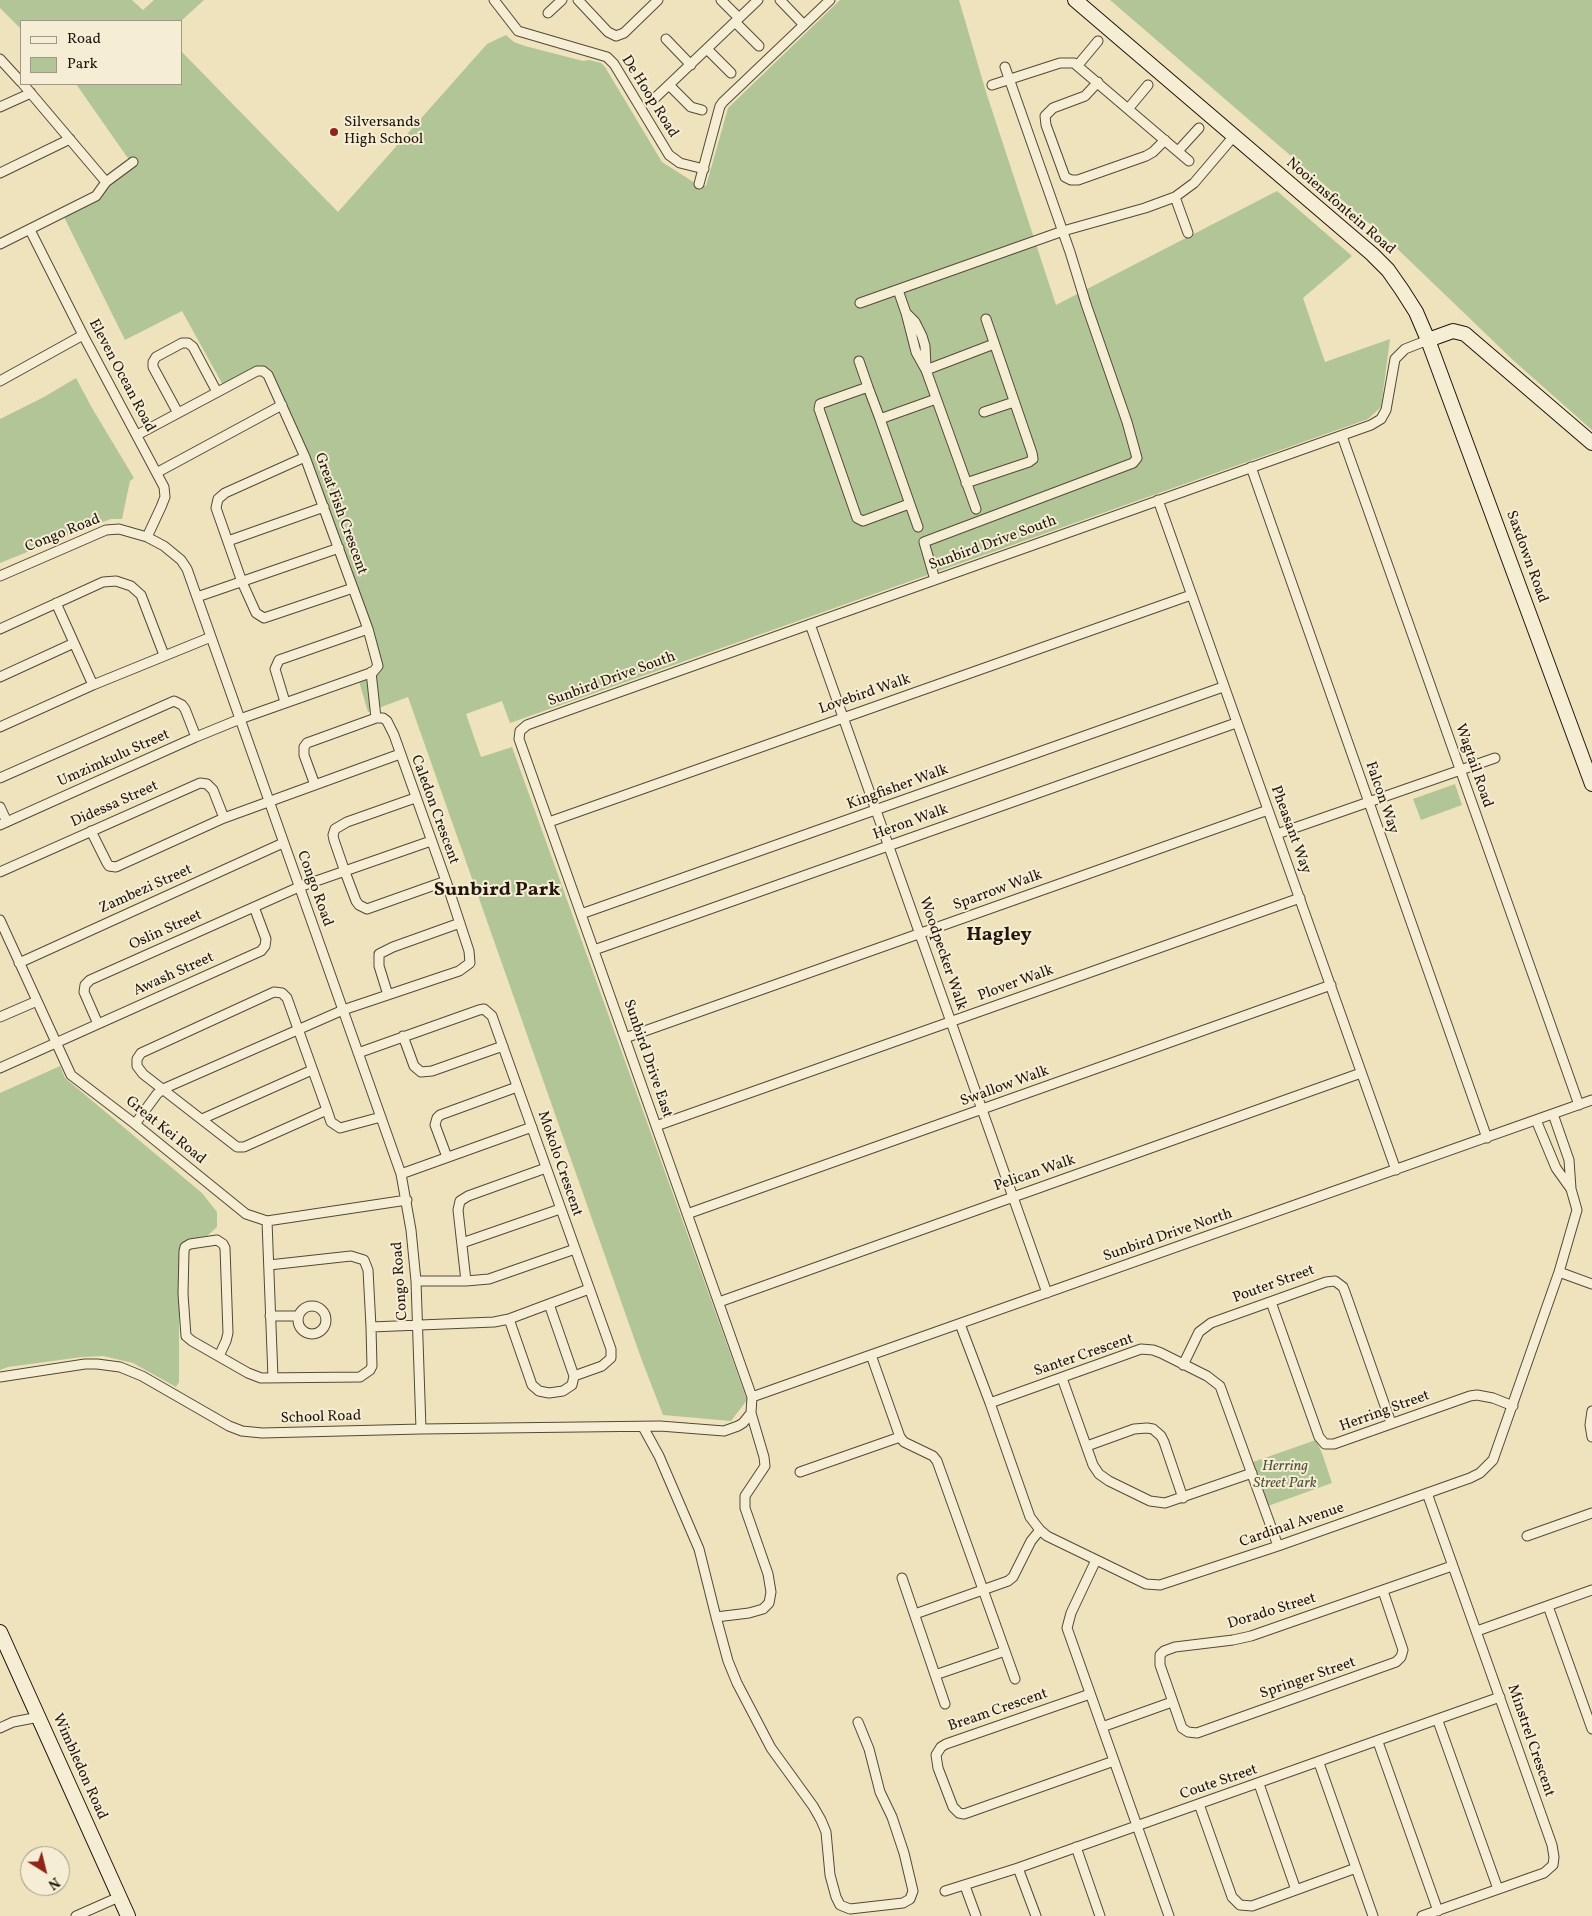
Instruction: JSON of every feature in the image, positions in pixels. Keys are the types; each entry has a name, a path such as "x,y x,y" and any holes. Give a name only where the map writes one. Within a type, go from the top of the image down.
{"street":[{"name":"De Hoop Road","path":"494,0 518,31 607,57 614,64 669,156 680,163 704,169"},
{"path":"548,13 562,0"},
{"path":"578,0 608,32 616,36 624,33 658,0"},
{"path":"721,0 759,46"},
{"path":"654,100 758,0"},
{"path":"780,0 804,25"},
{"path":"699,184 721,105 830,0"},
{"name":"Nooiensfontein Road","path":"1075,0 1380,262 1416,312 1428,340"},
{"path":"666,39 691,64"},
{"path":"1078,65 1098,41"},
{"path":"707,48 731,73"},
{"path":"0,60 20,81"},
{"path":"992,85 1065,62 1078,65 1189,161"},
{"path":"934,580 924,542 1133,463 1137,458 1062,231 1004,67"},
{"path":"1098,82 1085,96 1053,108 1046,116 1045,122 1066,177 1071,180 1078,180 1146,156 1153,152 1164,140"},
{"path":"24,85 106,182"},
{"path":"669,85 690,108 702,110"},
{"path":"1128,108 1148,85"},
{"path":"0,107 31,93"},
{"path":"1178,151 1198,128"},
{"path":"860,303 1062,231 1146,208 1175,197 1194,183 1234,136"},
{"path":"0,173 70,139"},
{"path":"0,244 96,196 106,182 133,162"},
{"path":"1175,197 1188,233"},
{"name":"Eleven Ocean Road","path":"30,230 83,335 158,472 164,487 165,497 147,537"},
{"path":"898,290 916,352 926,370 976,509"},
{"path":"966,483 1032,459 1032,453 986,318"},
{"path":"1428,340 1453,331 1466,334 1592,443"},
{"path":"0,381 83,335"},
{"name":"Sunbird Drive South","path":"520,730 527,725 1371,425 1381,419 1388,405 1395,359 1405,349 1428,340"},
{"name":"Saxdown Road","path":"1428,340 1592,784"},
{"path":"178,413 153,367 153,362 156,357 182,343 188,343 193,347 218,392"},
{"path":"926,370 994,344"},
{"path":"859,361 918,527"},
{"name":"Great Fish Crescent","path":"137,435 257,371 263,371 268,374 305,457 378,660 378,666 371,672 376,718"},
{"path":"868,387 820,404 819,408 843,480 857,518 860,520 871,518 909,504"},
{"path":"880,419 936,399"},
{"path":"984,412 1014,402"},
{"path":"158,472 282,405"},
{"name":"Wagtail Road","path":"1342,436 1579,1105"},
{"path":"305,457 225,493 218,499 216,508 242,582 256,613 264,618 353,588"},
{"name":"Falcon Way","path":"1251,467 1487,1138"},
{"name":"Pheasant Way","path":"1158,500 1396,1170"},
{"path":"228,540 324,507"},
{"name":"Congo Road","path":"0,576 106,530 119,529 147,537 164,546 182,560 187,569 401,1174 407,1200 416,1281 421,1429"},
{"path":"197,597 339,548"},
{"path":"0,629 109,580 116,581 131,586 141,595 164,655"},
{"name":"Lovebird Walk","path":"549,822 1191,595"},
{"path":"56,603 93,684"},
{"name":"Woodpecker Walk","path":"810,624 1047,1293"},
{"path":"285,702 275,669 280,660 368,629"},
{"path":"0,727 93,684 211,637"},
{"path":"0,677 74,643"},
{"path":"240,719 371,672"},
{"name":"Kingfisher Walk","path":"581,914 1223,687"},
{"path":"0,778 174,701 185,709 196,737"},
{"path":"315,785 304,755 304,747 307,743 376,718 383,718 390,725 400,754"},
{"name":"Umzimkulu Street","path":"3,824 240,719"},
{"name":"Heron Walk","path":"594,950 1236,723"},
{"name":"Sunbird Drive East","path":"520,730 519,739 752,1397"},
{"name":"Caledon Crescent","path":"90,831 103,858 109,866 116,866 224,818 400,754 446,881 471,958 468,966 460,971 343,1010 163,1089"},
{"path":"1277,834 1495,758"},
{"name":"Didessa Street","path":"0,872 200,783 208,784 213,790 224,818"},
{"path":"415,798 347,822 335,829 334,840 345,872 356,901 367,909 446,881"},
{"path":"0,807 3,824"},
{"name":"Sparrow Walk","path":"625,1038 1268,810"},
{"name":"Oslin Street","path":"98,1024 84,992 85,985 90,980 299,887 431,841"},
{"name":"Zambezi Street","path":"19,963 284,843"},
{"name":"Plover Walk","path":"656,1126 1300,898"},
{"name":"Awash Street","path":"0,1068 261,951 265,946 266,939 254,907"},
{"name":"Great Kei Road","path":"0,920 71,1075 246,1214 267,1221 407,1200"},
{"path":"388,995 379,966 379,954 393,947 460,923"},
{"name":"Swallow Walk","path":"687,1214 1331,985"},
{"path":"327,1110 240,1148 234,1146 143,1074 137,1066 136,1059 142,1052 278,992 284,995 298,1029 312,1070 327,1110 331,1122 340,1128 381,1117"},
{"path":"0,1016 36,1001"},
{"name":"Mokolo Crescent","path":"358,1053 484,1009 492,1016 612,1354 607,1363 574,1376"},
{"path":"403,1036 414,1066 421,1072 432,1071 503,1046"},
{"path":"202,1120 312,1070"},
{"name":"Pelican Walk","path":"718,1302 1361,1073"},
{"path":"447,1157 436,1125 437,1118 440,1115 517,1087"},
{"path":"134,1124 163,1089"},
{"name":"Sunbird Drive North","path":"752,1397 1592,1100"},
{"name":"Cardinal Avenue","path":"1553,1114 1569,1160 1571,1189"},
{"name":"Cardinal Avenue","path":"960,1324 1030,1517 1047,1536 1146,1584 1160,1585 1278,1546 1470,1478 1487,1467 1497,1452 1576,1218 1576,1202 1571,1189 1556,1168 1536,1120"},
{"path":"401,1174 532,1127"},
{"path":"466,1281 458,1210 460,1202 468,1196 546,1168"},
{"path":"462,1243 560,1209"},
{"path":"267,1221 273,1378"},
{"path":"219,1356 228,1333 225,1248 219,1241 195,1243 185,1247 183,1258 184,1327 186,1336 219,1356 256,1377 360,1377 368,1372 372,1366 368,1270 366,1262 360,1257 351,1256 269,1265"},
{"path":"416,1281 489,1279 575,1249"},
{"path":"1559,1272 1592,1284"},
{"name":"Pouter Street","path":"1183,1365 1199,1332 1204,1327 1218,1320 1326,1282 1335,1281 1343,1287 1391,1423"},
{"path":"371,1327 494,1322 509,1319 589,1290"},
{"name":"Herring Street","path":"1271,1302 1319,1437 1329,1445 1470,1396 1477,1395 1493,1398 1513,1406"},
{"path":"509,1319 532,1385 536,1389 550,1393 563,1391 572,1385 574,1376 549,1304"},
{"path":"270,1316 298,1316"},
{"name":"Santer Crescent","path":"990,1403 1142,1349 1153,1350 1206,1376 1220,1386 1278,1546"},
{"path":"871,1355 900,1437 904,1442 933,1456 937,1462 1015,1679"},
{"name":"School Road","path":"0,1377 85,1364 108,1365 130,1370 229,1426 251,1432 660,1426 724,1431 743,1423 750,1412"},
{"path":"1062,1378 1096,1470 1109,1481 1155,1503 1165,1503 1252,1473"},
{"path":"716,1617 757,1612 764,1609 769,1603 771,1592 768,1574 745,1508 746,1496 765,1466 750,1412 752,1397"},
{"path":"1592,1411 1590,1425 1592,1437"},
{"path":"643,1427 659,1456 698,1549 728,1661 737,1683 771,1748 821,1820 826,1832 830,1875 836,1897 842,1907 850,1909 903,1903 910,1899 913,1891 904,1853 892,1817 880,1792 869,1749 858,1722"},
{"path":"1087,1446 1134,1429 1153,1429 1161,1436 1164,1442 1183,1498"},
{"path":"800,1472 900,1437"},
{"name":"Minstrel Crescent","path":"1422,1916 1544,1873 1553,1865 1554,1858 1552,1845 1427,1493"},
{"path":"1527,1536 1592,1513"},
{"path":"915,1614 1013,1577 1040,1530"},
{"path":"1096,1560 1071,1613 1067,1628 1169,1916"},
{"name":"Dorado Street","path":"1172,1702 1159,1660 1164,1651 1169,1648 1242,1638 1452,1566"},
{"path":"902,1578 945,1704"},
{"path":"1477,1631 1592,1590"},
{"name":"Springer Street","path":"1172,1702 1182,1728 1188,1732 1197,1733 1396,1662 1401,1657 1403,1650 1383,1591"},
{"path":"1548,1606 1590,1715 1592,1729"},
{"name":"Wimbledon Road","path":"0,1632 128,1916"},
{"path":"935,1675 1005,1651"},
{"name":"Bream Crescent","path":"1090,1694 946,1744 941,1747 936,1755 938,1768 953,1806 959,1813 964,1814 1114,1762"},
{"name":"Coute Street","path":"945,1891 1018,1868 1259,1784 1500,1697"},
{"path":"1102,1727 1172,1702"},
{"path":"0,1728 13,1722 39,1717"},
{"path":"1438,1720 1498,1889"},
{"path":"1378,1742 1438,1910"},
{"path":"1319,1763 1373,1916"},
{"path":"1259,1784 1296,1890"},
{"path":"1199,1804 1232,1897 1236,1902 1245,1906 1252,1906 1356,1868"},
{"path":"1076,1847 1100,1916"},
{"path":"1018,1868 1036,1916"},
{"path":"965,1886 976,1916"},
{"path":"76,1916 119,1897"}],"green space":[{"path":"0,0 132,0 143,10 154,0 204,0 182,20 20,20 20,28 0,8"},
{"path":"840,0 959,0 986,92 1056,305 1277,191 1352,256 1303,298 1325,362 1390,339 1381,407 1368,419 510,723 502,701 466,714 481,757 512,747 747,1400 731,1421 663,1415 641,1358 408,697 368,712 358,678 377,670 306,457 264,370 224,387 182,311 125,340 63,215 103,189 132,164 77,85 182,85 182,52 338,212 487,44 506,35 514,42 525,46 583,61 589,60 601,63 662,162 695,183 706,186 728,108"},
{"path":"1110,0 1592,0 1592,430 1514,361 1385,237"},
{"path":"76,378 134,478 130,481 122,519 111,519 94,525 0,563 0,419 44,397"},
{"path":"1455,784 1462,805 1421,820 1413,799"},
{"path":"60,1066 65,1078 202,1193 217,1212 217,1227 207,1236 189,1240 179,1251 179,1382 176,1387 133,1363 103,1356 8,1367 0,1370 0,1093"},
{"name":"Herring Street Park","path":"1316,1440 1332,1483 1268,1506 1253,1462"}],"place":[{"name":"Silversands High School","path":"334,132"}],"district":[{"name":"Sunbird Park","path":"497,891"},
{"name":"Hagley","path":"999,936"}]}
